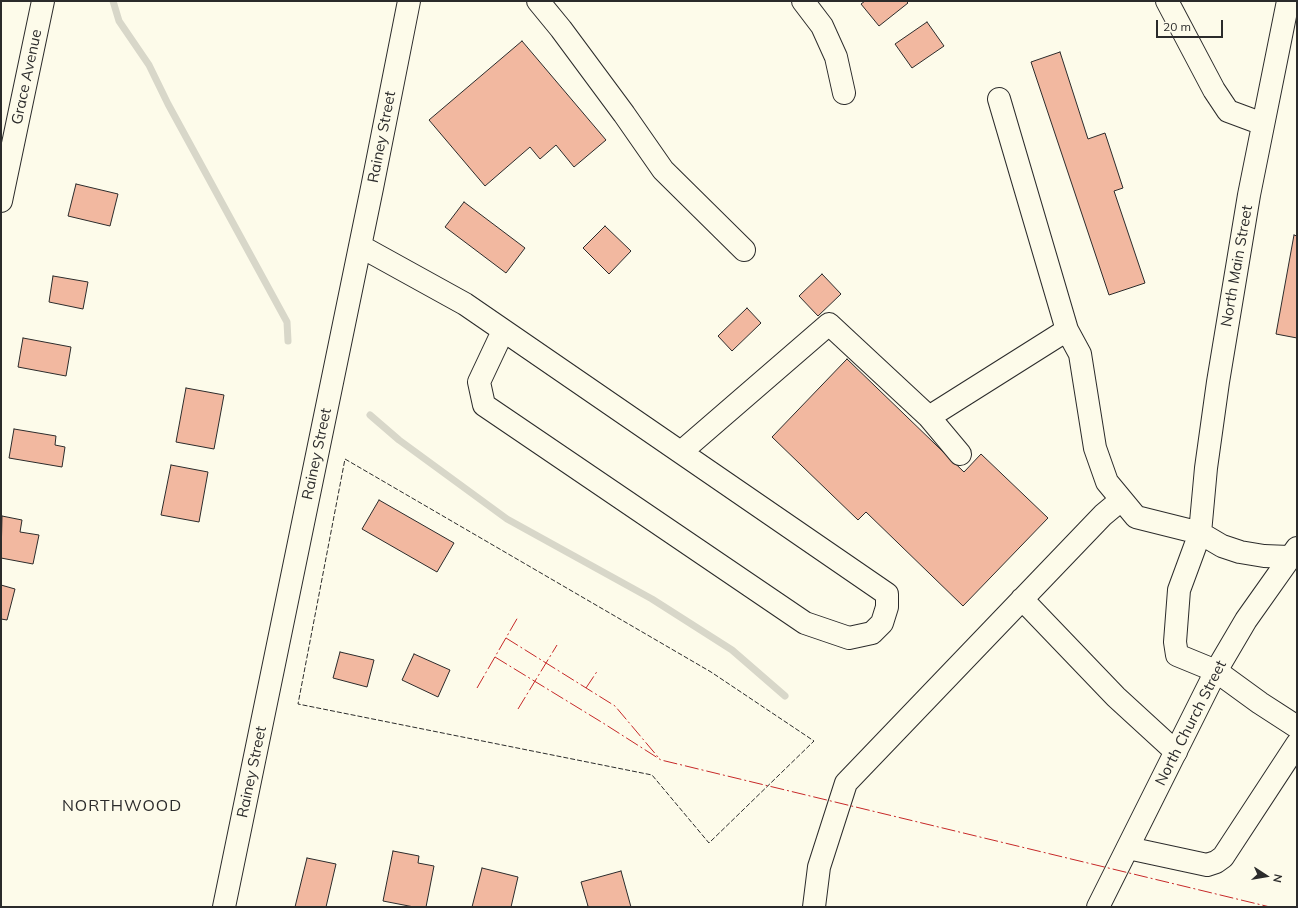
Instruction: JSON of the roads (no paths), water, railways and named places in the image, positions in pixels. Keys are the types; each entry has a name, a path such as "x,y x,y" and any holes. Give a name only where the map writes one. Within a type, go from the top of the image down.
{"street":[{"name":"Grace Avenue","path":"1,201 43,1"},
{"name":"Rainey Street","path":"224,907 360,246 408,1"},
{"path":"538,1 561,29 624,114 663,170 744,250"},
{"path":"803,1 822,26 836,57 844,93"},
{"path":"1167,1 1214,90 1228,111 1263,124"},
{"name":"North Main Street","path":"1216,671 1177,655 1175,642 1180,590 1200,533 1206,468 1218,382 1249,195 1288,1"},
{"path":"999,99 1067,330 1080,354 1095,448 1107,482 1136,517 1200,533 1222,546 1240,552 1264,556 1293,553"},
{"path":"360,246 465,304 887,594 887,607 882,623 872,633 849,638 805,623 484,406 479,382 503,331"},
{"path":"681,452 829,324 929,417 960,454"},
{"path":"929,417 1067,330"},
{"path":"814,907 819,867 846,783 1103,515 1121,500"},
{"name":"North Church Street","path":"1098,907 1216,671 1246,620 1293,553"},
{"path":"1022,599 1116,697 1176,752"},
{"path":"1216,671 1260,703 1297,727"},
{"path":"1128,848 1207,865 1216,862 1223,857 1297,744"}],"waterway":[{"path":"113,1 119,21 149,65 168,104 287,322 288,341"},
{"path":"370,415 399,440 507,519 652,599 732,650 785,696"}],"district":[{"name":"NORTHWOOD","path":"122,806"}]}
